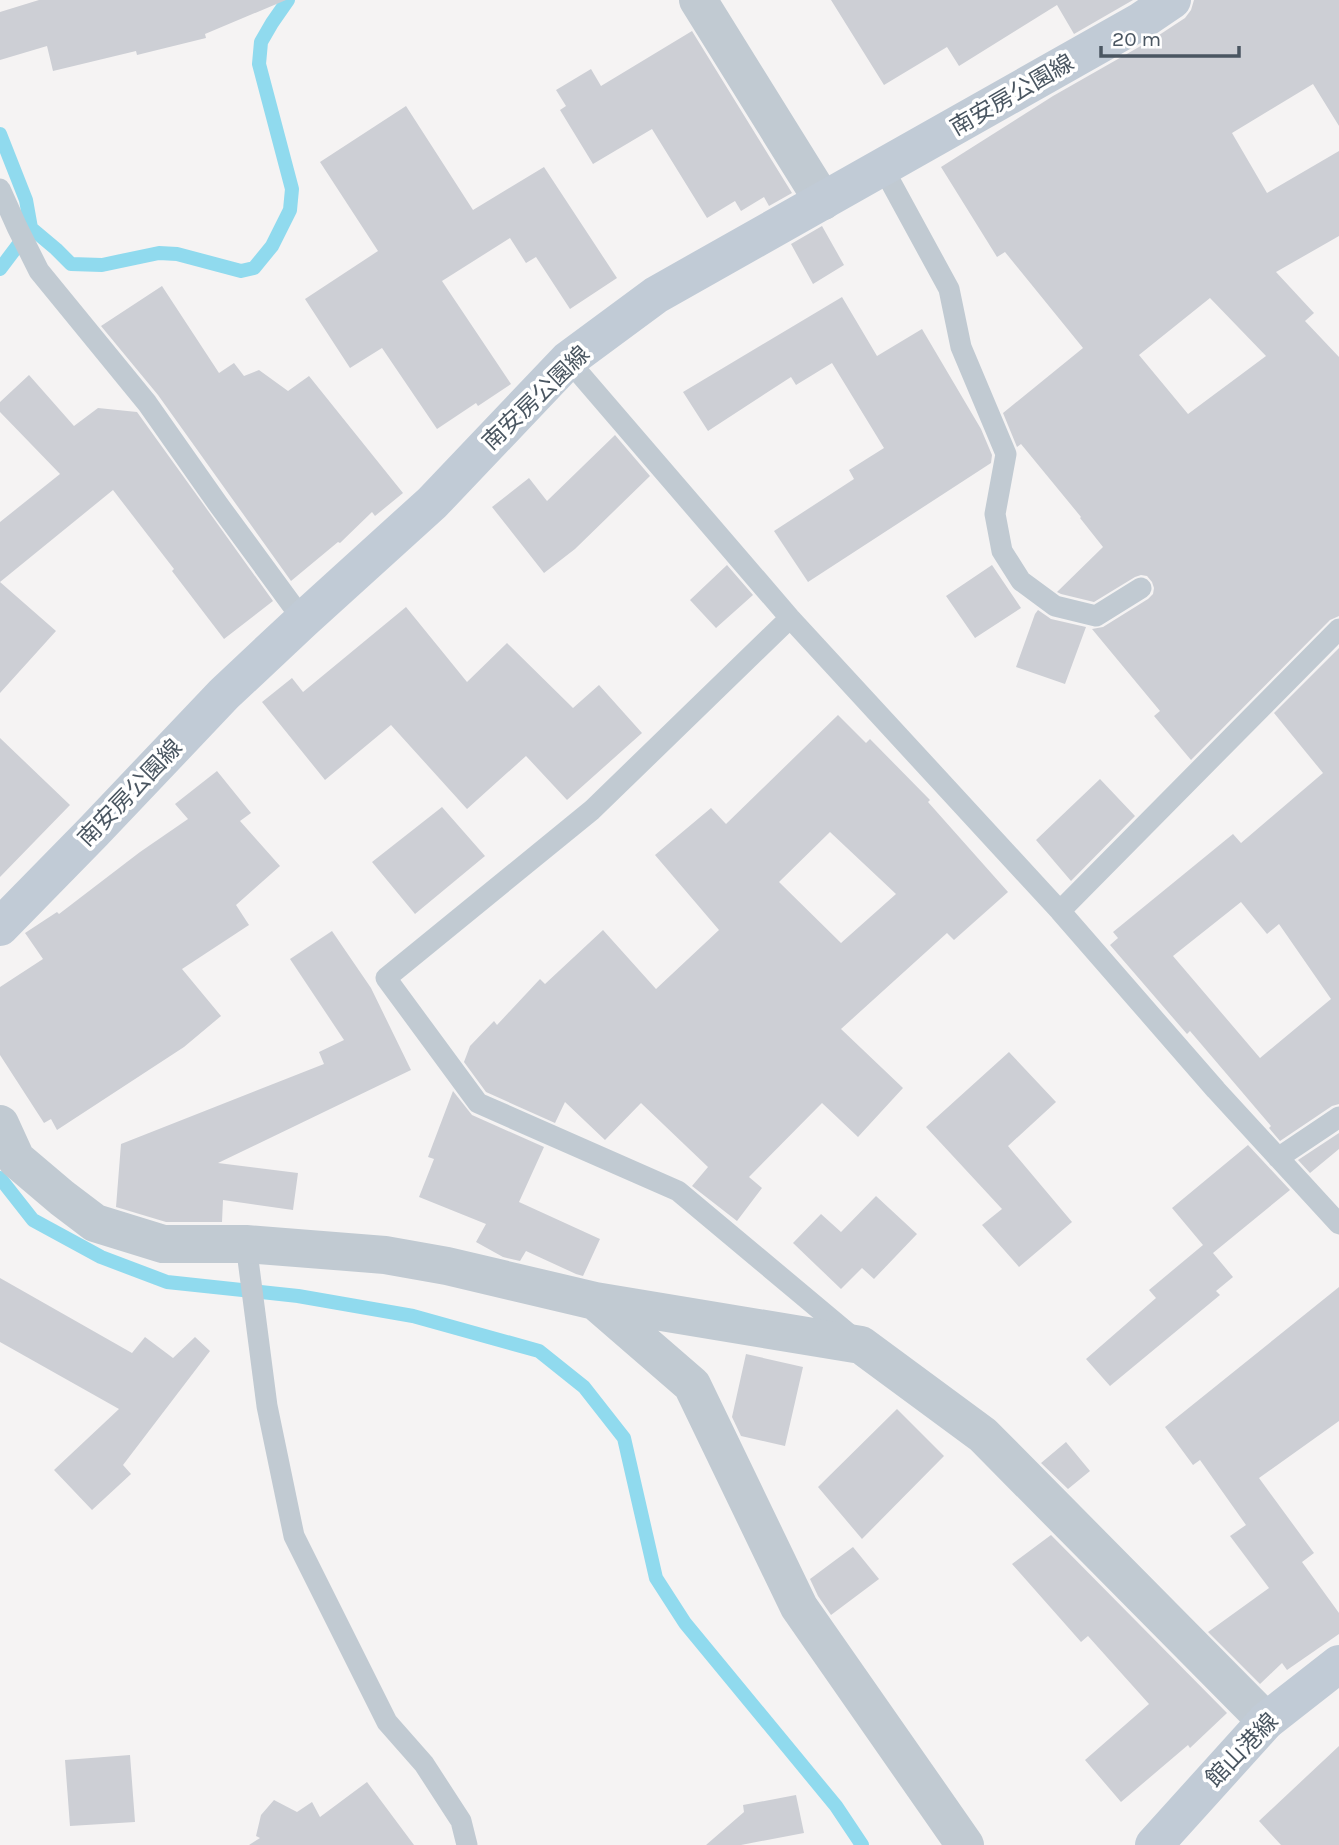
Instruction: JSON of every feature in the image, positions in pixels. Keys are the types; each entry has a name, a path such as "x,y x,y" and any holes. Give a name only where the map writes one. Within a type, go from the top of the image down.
{"main road":[{"name":"南安房公園線","path":"0,927 224,694 432,503 568,360 656,295 1141,21 1172,0"},
{"name":"館山港線","path":"1154,1845 1266,1721 1339,1664"}],"street":[{"path":"698,0 823,201"},
{"path":"0,1124 16,1158 95,1223 163,1244 248,1257 385,1255 447,1266 596,1301 861,1345 984,1435 1266,1721"},
{"path":"596,1301 692,1385 799,1607 965,1845"}],"lane":[{"path":"883,168 949,289 961,347 1006,454 995,514 1002,551 1021,581 1055,606 1097,617 1141,588"},
{"path":"0,189 39,271 147,402 303,620"},
{"path":"568,360 790,618 1060,911 1216,1090 1339,1224"},
{"path":"790,618 592,810 386,978 478,1103 678,1191 861,1345"},
{"path":"1060,911 1339,629"},
{"path":"1278,1158 1339,1117"},
{"path":"248,1257 267,1406 294,1536 387,1723 424,1764 461,1821 467,1845"}],"building":[{"path":"39,0 286,0 205,34 206,38 137,55 136,51 53,71 47,46 0,60 0,12"},
{"path":"831,0 1133,0 1074,34 1057,5 959,66 947,47 884,85"},
{"path":"1194,0 1339,0 1339,126 1313,84 1232,133 1267,193 1339,151 1339,236 1276,272 1314,313 1305,321 1339,357 1339,616 1330,620 1191,760 1154,716 1160,711 1092,629 1103,627 1148,599 1153,594 1152,582 1147,576 1135,577 1094,602 1057,592 1103,547 1021,444 1017,447 1003,413 1083,348 1005,252 997,257 941,167 1053,96 1153,39 1185,18","holes":["1210,298 1266,356 1188,414 1139,355"]},
{"path":"692,31 792,193 769,206 764,197 741,211 735,201 707,218 652,129 593,164 560,110 566,106 556,90 591,69 601,86"},
{"path":"406,106 473,210 544,167 617,278 570,309 536,257 526,263 510,238 442,281 511,384 437,429 382,348 350,368 305,299 378,251 320,162"},
{"path":"822,226 844,265 813,284 791,244"},
{"path":"162,286 219,373 234,363 244,376 259,370 288,391 309,376 403,493 375,516 372,512 340,543 291,581 158,395 101,326"},
{"path":"842,297 877,356 922,329 981,429 992,455 991,463 808,582 774,531 854,479 849,470 884,448 832,363 796,385 791,377 708,431 683,392"},
{"path":"29,375 74,426 98,408 137,412 273,601 224,639 113,490 0,582 0,522 60,474 0,412 0,402"},
{"path":"615,435 650,476 575,549 544,573 492,507 529,478 547,501"},
{"path":"727,565 753,595 716,628 690,600"},
{"path":"992,565 1021,608 975,638 946,596"},
{"path":"0,582 56,631 0,693"},
{"path":"406,607 467,682 507,643 573,708 599,685 642,733 567,800 526,756 467,809 391,725 325,780 262,702 292,678 303,692"},
{"path":"1038,610 1051,619 1086,627 1065,684 1016,667"},
{"path":"1339,648 1339,1104 1280,1141 1269,1128 1271,1126 1190,1031 1187,1034 1110,945 1118,938 1113,932 1233,834 1241,843 1323,773 1274,713","holes":["1241,902 1267,934 1279,924 1331,999 1260,1058 1173,956"]},
{"path":"838,715 866,743 870,739 930,800 928,802 1008,892 954,940 947,933 841,1029 903,1088 858,1137 822,1103 749,1177 762,1188 737,1221 692,1186 708,1167 641,1103 605,1140 565,1102 555,1123 486,1092 464,1062 470,1046 494,1021 497,1025 540,979 545,984 603,930 656,989 719,930 655,855 711,808 726,824","holes":["830,832 896,894 841,943 779,882"]},
{"path":"0,738 70,805 0,877"},
{"path":"217,771 251,813 240,821 280,866 236,905 249,925 182,969 221,1016 184,1047 57,1130 51,1119 44,1123 0,1055 0,987 43,959 25,933 57,912 59,914 188,819 175,804"},
{"path":"1100,779 1135,816 1071,881 1036,840"},
{"path":"442,807 485,856 415,914 372,862"},
{"path":"332,931 371,988 411,1070 218,1163 298,1173 293,1210 223,1200 222,1222 166,1222 116,1207 121,1144 324,1064 319,1052 344,1040 290,959"},
{"path":"1009,1052 1056,1102 1008,1146 1072,1222 1019,1267 982,1225 1002,1209 926,1127"},
{"path":"453,1091 472,1115 544,1147 519,1202 600,1239 583,1276 526,1251 520,1261 503,1257 476,1242 486,1224 419,1197 434,1159 428,1157"},
{"path":"1339,1133 1339,1149 1310,1173 1298,1160"},
{"path":"1248,1145 1290,1190 1213,1253 1233,1277 1216,1291 1220,1295 1110,1386 1086,1359 1156,1298 1149,1290 1203,1245 1172,1208"},
{"path":"876,1196 917,1234 874,1279 862,1268 841,1289 793,1243 821,1214 841,1232"},
{"path":"0,1278 132,1353 145,1337 173,1358 195,1337 210,1351 123,1465 131,1474 92,1510 54,1470 119,1409 0,1342"},
{"path":"1339,1287 1339,1421 1259,1478 1314,1553 1302,1562 1339,1613 1339,1634 1287,1670 1282,1663 1260,1684 1208,1632 1269,1588 1230,1536 1246,1525 1200,1460 1193,1465 1165,1427"},
{"path":"746,1354 803,1367 785,1446 741,1436 732,1417"},
{"path":"897,1409 944,1456 862,1539 818,1487"},
{"path":"1066,1442 1090,1471 1068,1489 1041,1463"},
{"path":"1051,1535 1227,1713 1190,1748 1188,1745 1121,1802 1085,1760 1149,1704 1088,1636 1081,1642 1012,1564"},
{"path":"853,1547 879,1579 831,1615 810,1579"},
{"path":"1339,1746 1339,1845 1281,1845 1259,1821"},
{"path":"130,1755 135,1822 70,1826 65,1760"},
{"path":"367,1782 414,1845 249,1845 260,1838 256,1836 261,1815 274,1800 297,1812 312,1802 320,1817"},
{"path":"796,1795 804,1833 741,1845 706,1845 744,1812 743,1805"}],"waterway":[{"path":"31,228 71,264 102,265 159,253 177,254 241,271 254,268 272,246 290,210 292,189 259,64 261,42 288,0"},
{"path":"0,134 26,200 31,228 0,269"},
{"path":"0,1178 33,1220 101,1257 167,1282 298,1296 413,1316 539,1351 584,1387 624,1438 656,1578 685,1623 836,1806 862,1845"}]}
